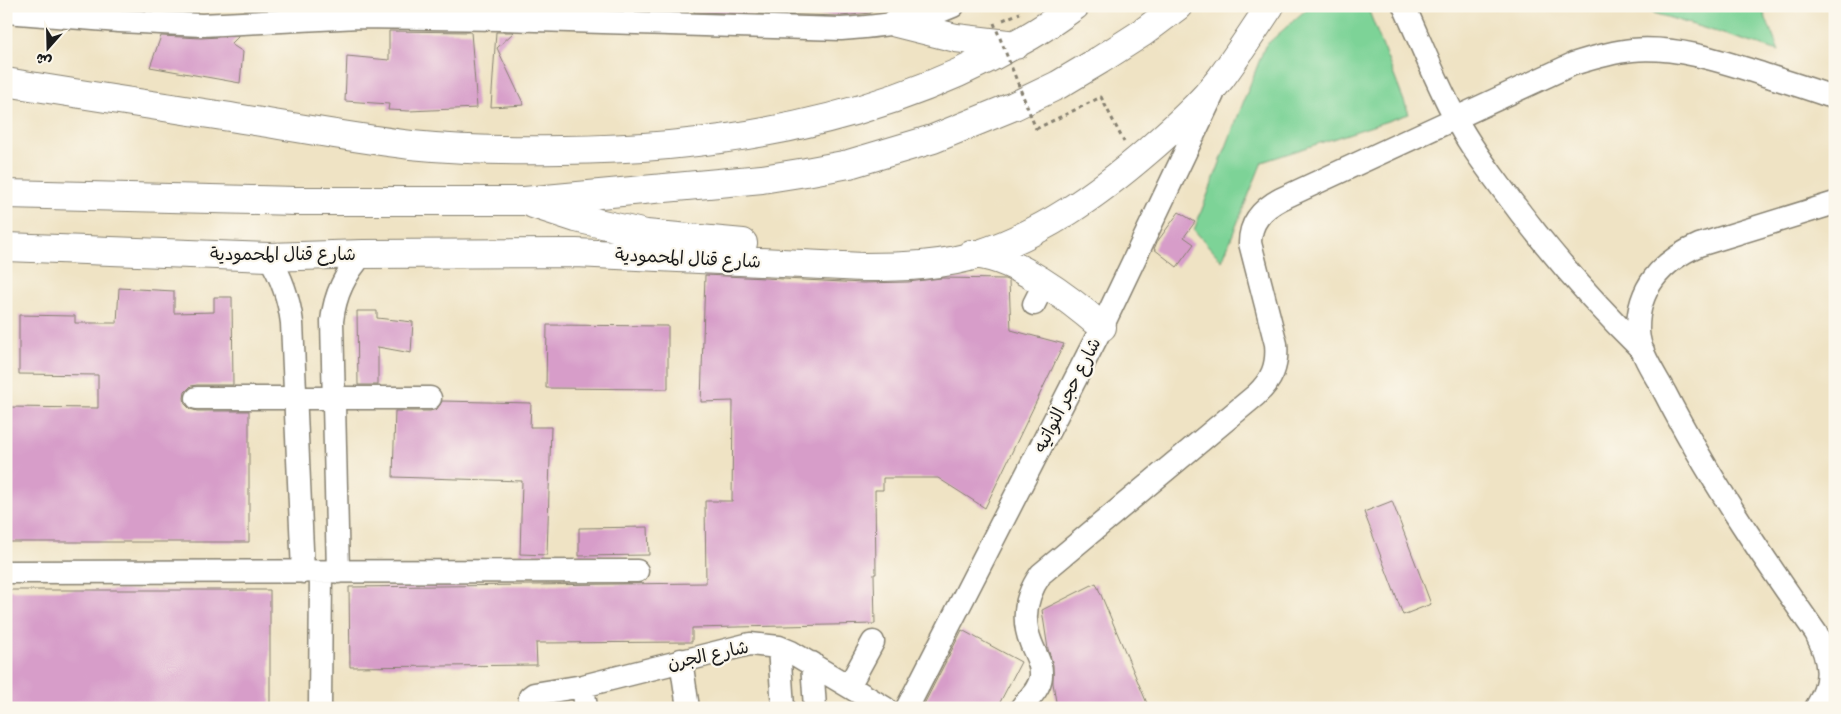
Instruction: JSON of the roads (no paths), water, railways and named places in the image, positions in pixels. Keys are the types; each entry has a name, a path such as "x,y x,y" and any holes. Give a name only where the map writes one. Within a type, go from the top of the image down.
{"main road":[{"path":"6,82 412,144 491,149 590,150 707,142 764,133 820,121 875,105 929,85 1016,44 1075,6"},
{"path":"6,194 296,201 524,201 762,179 849,164 974,124 1058,85 1125,44 1178,6"},
{"name":"شارع قنال المحمودية","path":"6,247 269,257 363,254 576,253 892,267 922,264 978,254 1036,230 1063,216 1089,199 1135,162 1172,130 1221,78 1270,6"},
{"path":"896,23 956,38 1016,44"},
{"path":"524,201 576,218 646,234 766,244 978,254 1002,262 1039,294 1084,311 1102,327"}],"street":[{"path":"6,12 119,21 199,16 359,17 502,19 841,29 896,23 936,14 953,6"},
{"path":"1404,6 1455,118 1488,168 1560,264 1643,351"},
{"path":"1021,708 1034,694 1041,676 1041,666 1026,629 1026,614 1033,586 1041,574 1256,395 1271,378 1276,368 1276,344 1250,244 1252,227 1267,208 1281,199 1573,64 1602,55 1633,50 1664,50 1694,55 1835,98"},
{"name":"شارع حجر النواتيه","path":"907,708 1102,327 1221,78"},
{"path":"1816,708 1827,685 1828,671 1822,645 1706,468 1673,410 1643,351 1638,333 1639,314 1648,287 1653,278 1666,264 1682,252 1835,203"},
{"path":"320,708 321,572 335,398 332,336 334,306 344,278 363,254"},
{"path":"269,257 282,282 290,309 295,398 321,572"},
{"path":"197,398 430,398"},
{"path":"6,572 637,571"},
{"path":"849,686 873,642"},
{"name":"شارع الجرن","path":"530,708 530,697 534,694 583,686 750,644 779,647 812,663 885,708"},
{"path":"779,647 783,708"},
{"path":"682,660 688,708"},
{"path":"812,663 815,708"},
{"path":"583,686 586,708"}]}
